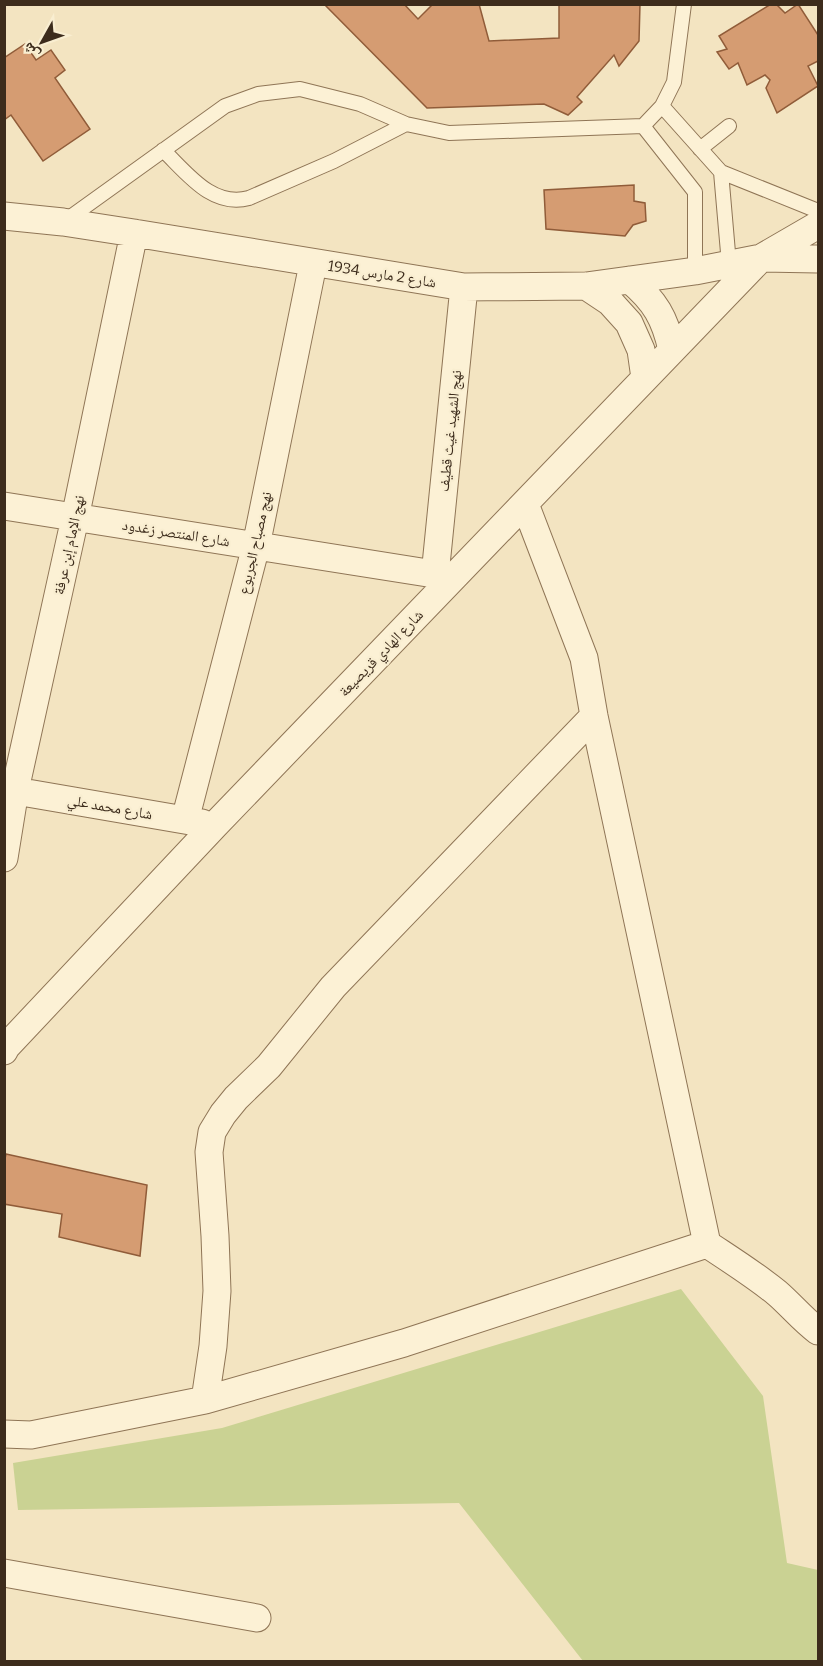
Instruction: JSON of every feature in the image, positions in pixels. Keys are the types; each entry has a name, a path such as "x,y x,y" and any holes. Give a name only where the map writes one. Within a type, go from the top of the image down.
{"street":[{"name":"شارع 2 مارس 1934","path":"4,216 63,222 464,287 586,286 695,271 761,258"},
{"name":"نهج الإمام إبن عرفة","path":"4,858 10,790 75,518 134,233"},
{"path":"761,258 814,249"},
{"name":"شارع الهادي قريصيعة","path":"5,1048 215,825 444,576 525,504 761,258"},
{"name":"نهج مصباح الجربوع","path":"185,820 256,546 313,264"},
{"path":"630,280 659,310 668,330 672,350"},
{"path":"586,286 610,302 629,323 641,350 645,378"},
{"name":"نهج الشهيد غيث قطيف","path":"444,576 464,287"},
{"path":"525,504 584,658 594,716 707,1244 747,1270 819,1331"},
{"name":"شارع المنتصر زغدود","path":"4,506 444,576"},
{"path":"205,1400 213,1346 217,1291 208,1152 212,1132 236,1098 269,1066 333,987 594,716"},
{"name":"شارع محمد علي","path":"10,790 215,825"},
{"path":"4,1434 31,1436 205,1400 404,1343 707,1244"},
{"path":"4,1573 257,1618"}],"lane":[{"path":"63,222 225,106 258,94 300,89 360,104 406,124 450,133 643,126 662,106 674,82 684,4"},
{"path":"662,106 721,172 819,211"},
{"path":"163,150 205,191 222,199 238,201 334,161 406,124"},
{"path":"643,126 695,192 695,271"},
{"path":"700,149 729,126"},
{"path":"721,172 729,264"}],"green space":[{"path":"681,1289 763,1396 787,1563 818,1570 818,1661 583,1661 459,1503 18,1510 13,1463 222,1428"}],"building":[{"path":"324,4 404,4 418,19 433,4 479,4 489,41 559,38 559,4 640,4 639,41 619,66 614,55 577,97 582,102 568,115 544,104 427,108"},
{"path":"771,4 776,4 785,13 798,4 818,35 818,61 808,66 818,86 777,113 766,88 770,80 765,75 747,85 738,63 729,69 717,52 727,49 719,36"},
{"path":"25,44 36,60 51,50 65,70 55,78 90,129 43,161 11,115 4,120 4,58"},
{"path":"634,185 634,201 645,203 646,221 633,225 625,236 546,229 544,190"},
{"path":"6,1154 147,1185 140,1256 59,1237 62,1214 4,1204"}]}
